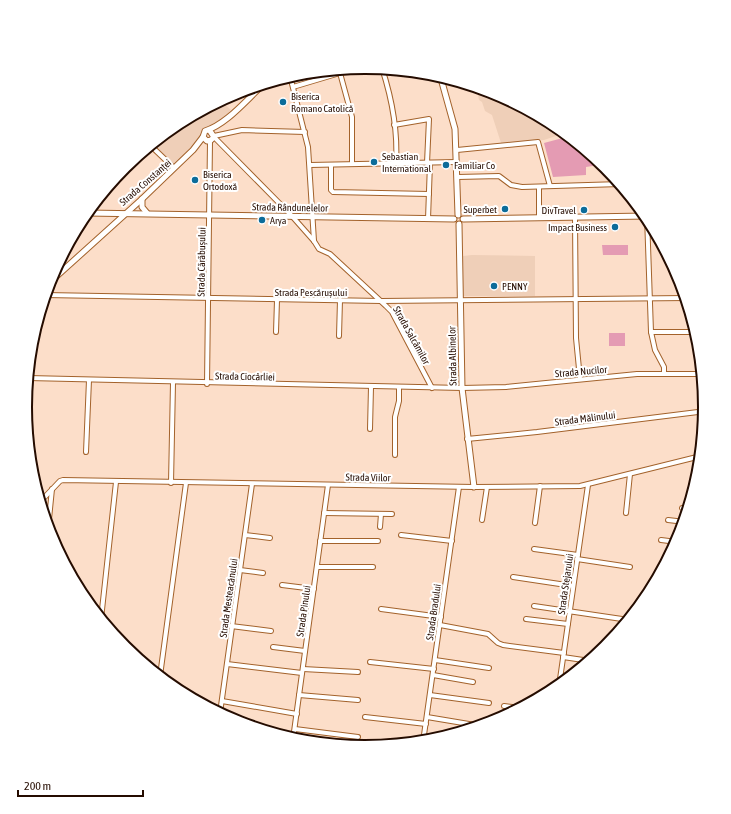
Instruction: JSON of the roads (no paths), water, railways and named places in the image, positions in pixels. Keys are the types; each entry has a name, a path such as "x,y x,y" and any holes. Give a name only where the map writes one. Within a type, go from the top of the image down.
{"street":[{"path":"340,74 352,117 352,164"},
{"path":"384,74 390,94 396,163"},
{"path":"292,87 333,75"},
{"path":"291,82 305,132 310,165 314,241"},
{"path":"442,83 453,119 457,150 458,215 454,219 461,221 639,216"},
{"path":"210,137 223,121 255,92"},
{"path":"394,127 429,119 428,219"},
{"path":"210,137 242,130 305,132"},
{"path":"210,137 291,215 314,241"},
{"name":"Strada Constanței","path":"94,213 124,213 142,199 193,150 210,137"},
{"name":"Strada Cărăbușului","path":"207,384 210,137"},
{"path":"457,150 538,142 550,186"},
{"path":"154,149 174,168"},
{"path":"310,165 457,162"},
{"path":"331,165 331,190 333,192 429,194"},
{"path":"458,177 499,176 511,185 550,186 613,184"},
{"path":"539,186 539,218"},
{"path":"142,199 143,210 148,214"},
{"path":"60,273 124,213"},
{"name":"Strada Rândunelelor","path":"124,213 454,219"},
{"path":"458,215 462,216 461,221"},
{"path":"575,218 576,338 580,379"},
{"name":"Strada Albinelor","path":"461,221 460,301 462,388 474,487"},
{"path":"647,229 651,332 655,350 664,367 664,374"},
{"name":"Strada Salcâmilor","path":"314,241 319,249 330,254 392,312 432,388"},
{"name":"Strada Pescărușului","path":"52,295 381,301 680,298"},
{"path":"276,332 277,300"},
{"path":"339,336 340,300"},
{"path":"651,332 691,332"},
{"name":"Strada Nucilor","path":"462,388 506,387 580,379 664,374 697,374"},
{"name":"Strada Ciocârliei","path":"34,378 207,384 462,388"},
{"path":"86,452 89,380"},
{"path":"172,483 174,383"},
{"path":"370,429 371,387"},
{"path":"395,455 395,417 399,401 399,388"},
{"name":"Strada Mălinului","path":"467,439 530,433 699,412"},
{"name":"Strada Viilor","path":"44,497 63,480 459,487 588,485 695,458"},
{"path":"626,513 630,474"},
{"path":"102,611 116,482"},
{"path":"161,671 186,483"},
{"name":"Strada Mesteacănului","path":"221,707 252,484"},
{"name":"Strada Pinului","path":"294,733 328,484"},
{"name":"Strada Stejarului","path":"560,678 588,485"},
{"path":"535,523 540,486"},
{"name":"Strada Bradului","path":"424,735 459,487"},
{"path":"482,520 487,487"},
{"path":"50,513 52,489"},
{"path":"324,513 392,514"},
{"path":"380,527 381,514"},
{"path":"668,520 679,521"},
{"path":"245,534 270,538"},
{"path":"402,534 452,541"},
{"path":"662,540 671,541"},
{"path":"320,541 378,541"},
{"path":"534,549 630,567"},
{"path":"317,567 373,567"},
{"path":"240,570 263,573"},
{"path":"513,577 573,586"},
{"path":"282,585 314,589"},
{"path":"534,606 622,619"},
{"path":"381,609 441,617"},
{"path":"526,619 568,624"},
{"path":"440,625 488,634 498,643 504,645 583,659"},
{"path":"232,626 271,631"},
{"path":"272,647 305,651"},
{"path":"435,660 489,668"},
{"path":"370,662 434,669"},
{"path":"226,664 303,671 358,672"},
{"path":"433,675 473,682"},
{"path":"299,695 358,700"},
{"path":"430,695 489,703"},
{"path":"222,701 297,714"},
{"path":"504,706 511,707"},
{"path":"365,717 426,724"},
{"path":"427,717 470,724"},
{"path":"295,729 358,737"}],"place":[{"name":"Biserica Romano Catolică","path":"283,102"},
{"name":"Sebastian International","path":"374,162"},
{"name":"Familiar Co","path":"446,165"},
{"name":"Biserica Ortodoxă","path":"195,180"},
{"name":"Superbet","path":"505,209"},
{"name":"DivTravel","path":"584,210"},
{"name":"Arya","path":"262,220"},
{"name":"Impact Business","path":"615,227"},
{"name":"PENNY","path":"494,286"}]}
